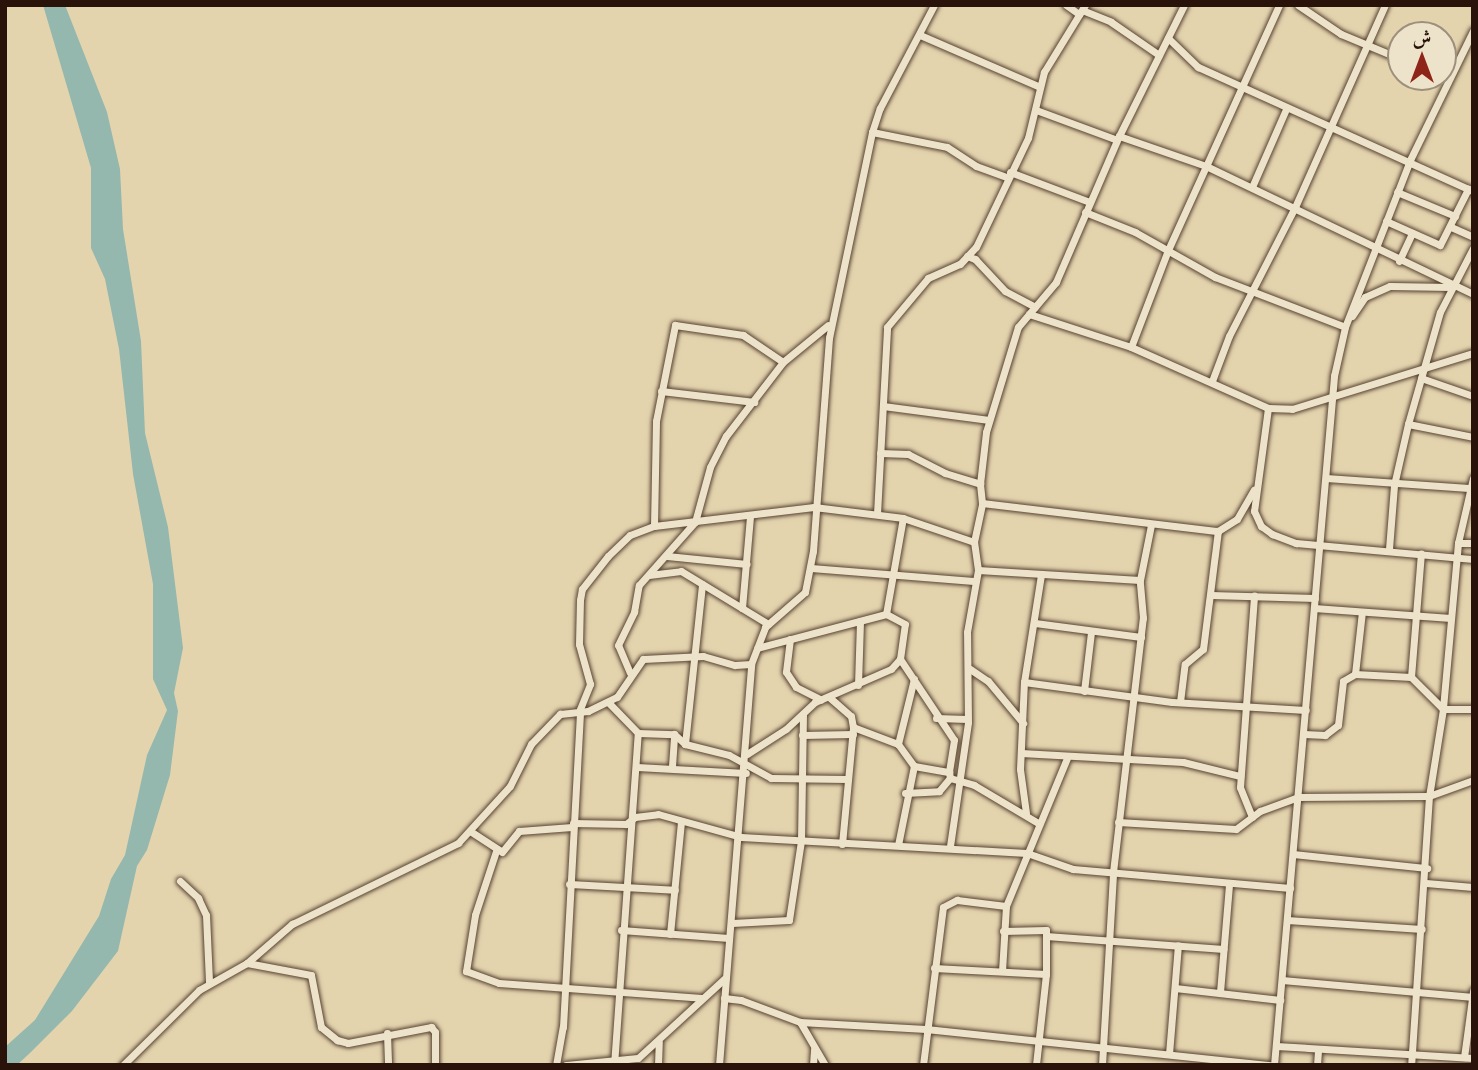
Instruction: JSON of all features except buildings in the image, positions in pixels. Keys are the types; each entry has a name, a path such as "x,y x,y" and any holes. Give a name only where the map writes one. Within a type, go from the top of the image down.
{"street":[{"path":"719,1065 724,979 741,837 751,664 768,624 805,592 811,568 814,507 835,308 872,132 880,108 934,5"},
{"path":"1066,5 1111,22 1159,55"},
{"path":"905,793 939,791 953,776 965,742 970,669 967,632 973,581 978,570 974,542 982,503 980,484 989,420 1009,349 1032,311 1056,282 1118,138 1184,5"},
{"path":"1131,347 1168,250 1244,88 1279,5"},
{"path":"1298,5 1336,32 1387,54"},
{"path":"1212,381 1229,336 1295,207 1385,5"},
{"path":"877,514 885,339 893,315 937,271 960,264 976,247 1036,110 1038,86 1082,10"},
{"path":"1457,59 1473,31"},
{"path":"920,35 1038,86"},
{"path":"1168,38 1198,67 1286,109 1332,125 1410,160 1471,190 1440,245 1386,221"},
{"path":"724,998 741,1000 800,1022 926,1029 1272,1065 1276,1046 1333,396 1345,327 1397,192 1440,91"},
{"path":"1252,187 1286,109"},
{"path":"1036,110 1206,166 1295,207 1399,261 1473,294"},
{"path":"872,132 947,147 976,166 1090,202"},
{"path":"1397,192 1455,216"},
{"path":"1085,212 1168,250 1215,277 1254,289 1345,327"},
{"path":"1451,227 1473,237"},
{"path":"1399,261 1412,233"},
{"path":"1389,550 1394,485 1408,424 1440,312 1473,248"},
{"path":"967,256 975,259 1005,291 1032,311 1131,347 1268,408 1292,409 1425,365 1473,353"},
{"path":"1345,327 1365,297 1390,286 1454,287"},
{"path":"630,673 618,645 634,612 639,585 695,523 718,450 783,362 826,331 835,308"},
{"path":"654,526 653,454 661,391 675,325 743,335 783,362"},
{"path":"1422,378 1473,396"},
{"path":"661,391 754,402"},
{"path":"883,406 989,420"},
{"path":"1268,408 1255,488 1254,511 1261,527 1296,543 1473,559"},
{"path":"1408,424 1473,437"},
{"path":"880,453 908,454 945,474 980,484"},
{"path":"1326,478 1394,485 1469,488"},
{"path":"1411,1065 1426,883 1429,796 1443,709 1458,543 1473,478"},
{"path":"982,503 1218,531 1237,519 1255,488"},
{"path":"556,1065 563,1027 562,987 580,709 590,684 579,644 582,589 619,544 654,526 814,507 903,518 974,542"},
{"path":"742,608 750,516"},
{"path":"886,614 896,574 903,518"},
{"path":"1102,1065 1113,872 1125,757 1142,637 1140,580 1151,525"},
{"path":"1180,702 1185,664 1203,649 1218,531"},
{"path":"1458,543 1473,543"},
{"path":"1411,677 1421,553"},
{"path":"667,556 747,564"},
{"path":"811,568 973,581"},
{"path":"978,570 1140,580"},
{"path":"649,575 681,571 768,624"},
{"path":"1026,813 1021,752 1024,682 1041,575"},
{"path":"685,744 702,584"},
{"path":"1210,594 1315,598"},
{"path":"1252,817 1240,776 1254,596"},
{"path":"1314,608 1451,618"},
{"path":"1355,674 1362,612"},
{"path":"747,754 825,698 891,669 900,659 905,624 886,614 757,648"},
{"path":"858,685 860,621"},
{"path":"1035,623 1142,637"},
{"path":"1084,691 1091,632"},
{"path":"790,639 786,672 796,687 825,698 851,716 853,731 842,844"},
{"path":"123,1065 209,982 247,963 306,915 425,862 470,831 510,786 531,744 560,714 580,709 588,711 621,694 630,673 643,659 695,657 751,664"},
{"path":"900,659 936,718 954,740 965,742"},
{"path":"970,669 988,681 1023,723"},
{"path":"1304,734 1325,735 1338,726 1343,681 1355,674 1411,677 1443,709 1473,709"},
{"path":"898,744 914,679"},
{"path":"1024,682 1180,702 1306,710"},
{"path":"608,702 639,733 674,734 685,744 729,755 746,770"},
{"path":"732,923 789,920 801,841 803,714"},
{"path":"936,718 967,719"},
{"path":"802,735 853,731 898,744 914,766 953,776 1026,813 1038,823"},
{"path":"614,1063 621,930 635,817 639,733"},
{"path":"672,766 674,734"},
{"path":"950,846 954,740"},
{"path":"1021,752 1067,758 1125,757 1183,762 1240,776"},
{"path":"1002,971 1006,906 1067,758"},
{"path":"898,845 905,793 914,766"},
{"path":"637,767 746,770 771,778 847,779"},
{"path":"1118,822 1236,829 1252,817 1298,796 1429,796 1473,780"},
{"path":"470,831 496,851 505,850 519,831 573,825 626,824 635,817 658,814 741,837 842,844 950,846 1027,853 1073,869 1290,888"},
{"path":"670,934 681,822"},
{"path":"496,851 475,915 466,971 499,983 618,989 701,998"},
{"path":"1293,854 1427,867"},
{"path":"180,881 198,898 206,915 209,982"},
{"path":"1426,883 1473,887"},
{"path":"569,884 675,890"},
{"path":"1220,992 1229,884"},
{"path":"923,1065 934,968 946,904 957,900 1006,906"},
{"path":"1287,920 1422,929"},
{"path":"1003,931 1043,927 1046,936 1046,974 1036,1065"},
{"path":"621,930 729,938"},
{"path":"1046,936 1224,949"},
{"path":"1169,1054 1178,945"},
{"path":"247,963 311,975 318,1018 328,1035 348,1043 387,1033 431,1027 435,1032 435,1065"},
{"path":"934,968 1046,974"},
{"path":"566,1065 614,1063 638,1058 659,1042 701,998 724,979"},
{"path":"1276,1046 1469,1057 1472,995 1417,995 1282,980"},
{"path":"1175,988 1280,1000"},
{"path":"800,1022 825,1065"},
{"path":"387,1033 388,1065"},
{"path":"658,1065 659,1042"},
{"path":"813,1065 814,1049"},
{"path":"1317,1065 1318,1050"}],"water":[{"path":"43,5 65,5 107,112 120,169 123,229 141,341 145,433 168,527 183,648 174,693 178,711 170,775 147,850 137,866 118,951 72,1011 17,1065 5,1065 5,1047 35,1020 99,916 111,879 125,855 147,755 167,710 153,679 153,584 133,474 119,349 105,279 91,248 91,168"}]}
